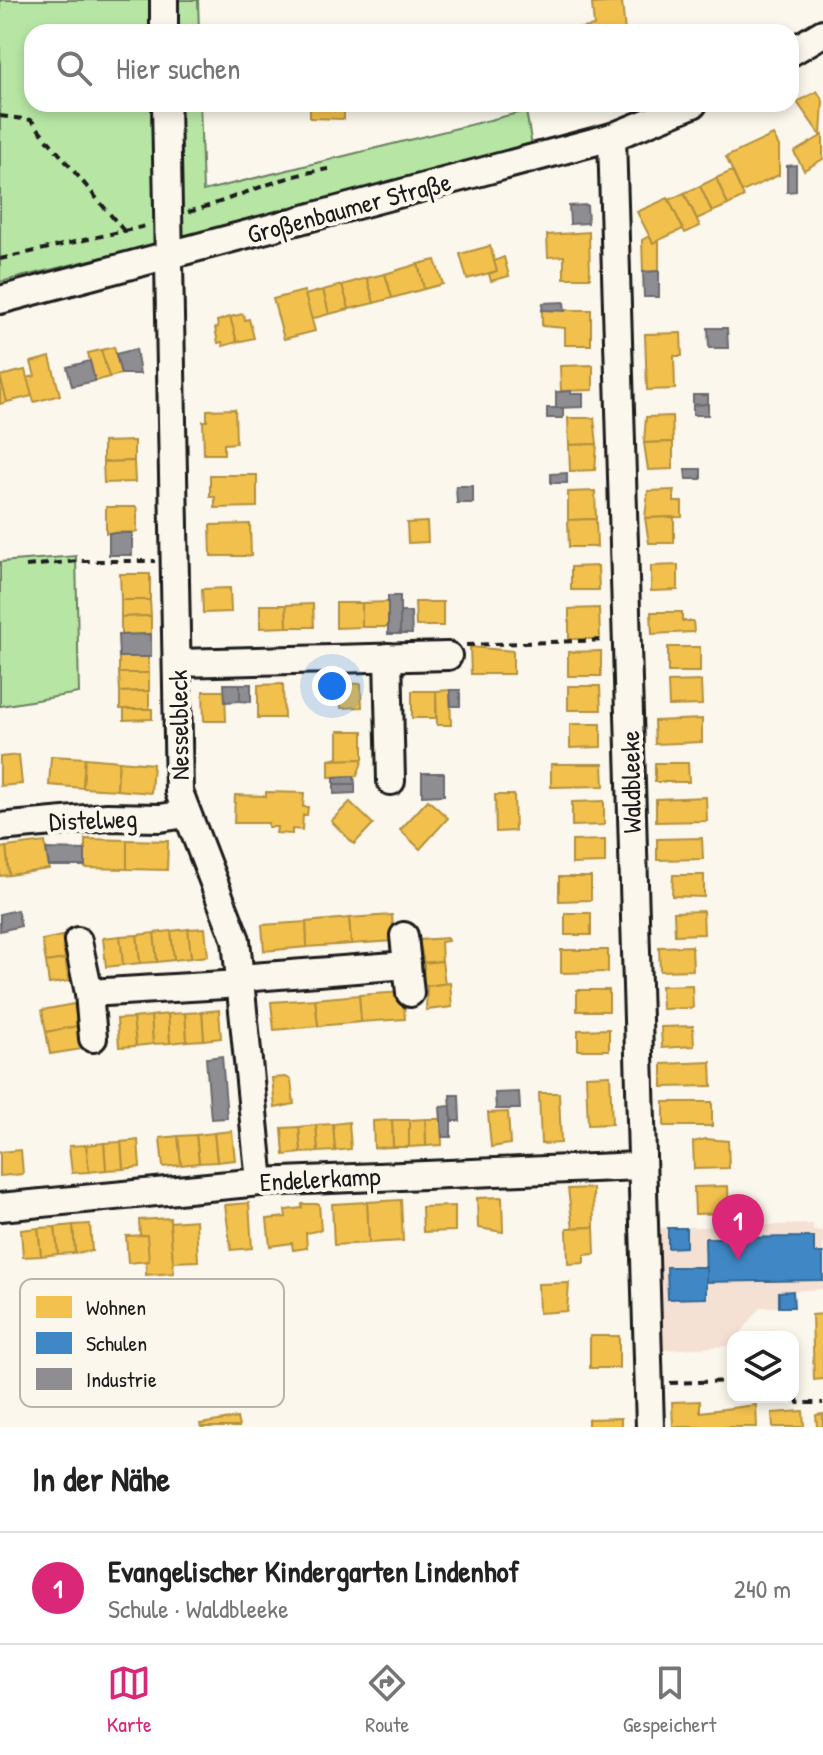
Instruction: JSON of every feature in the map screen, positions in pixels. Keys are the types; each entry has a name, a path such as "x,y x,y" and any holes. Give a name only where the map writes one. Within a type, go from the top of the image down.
{"street":[{"path":"164,0 164,24"},
{"path":"799,47 823,33"},
{"name":"Nesselbleck","path":"166,112 178,769 186,814 230,922 241,981 260,1182"},
{"name":"Großenbaumer Straße","path":"0,300 612,137 673,112"},
{"name":"Waldbleeke","path":"612,137 650,1427"},
{"path":"178,663 448,656"},
{"path":"388,657 391,781"},
{"name":"Distelweg","path":"0,827 186,814"},
{"path":"404,936 410,993"},
{"path":"78,941 89,993 93,1038"},
{"path":"89,993 407,965"},
{"name":"Endelerkamp","path":"0,1207 260,1182 640,1166"}],"path":[{"path":"0,116 31,120 124,231"},
{"path":"0,259 170,221 290,175 329,169"},
{"path":"26,566 79,561 175,561"},
{"path":"448,656 459,645 627,639"},
{"path":"648,1384 727,1381"},
{"path":"799,1403 823,1403"}],"shaded area":[{"path":"813,1224 813,1230 823,1231 823,1289 779,1292 779,1307 761,1307 743,1331 727,1331 727,1346 663,1350 655,1344 653,1228"}],"green space":[{"path":"0,0 198,0 199,24 24,24 24,112 200,112 203,191 526,112 533,152 0,282"},
{"path":"76,556 79,693 0,706 0,562"}],"building: Wohnen":[{"path":"622,2 624,24 594,24 592,4"},
{"path":"817,91 823,101 821,136 799,105 799,101"},
{"path":"310,112 344,112 344,119 310,118"},
{"path":"773,135 779,146 779,175 742,192 726,157"},
{"path":"823,135 823,159 804,170 794,152"},
{"path":"732,171 744,197 728,205 716,178"},
{"path":"716,178 728,205 712,212 700,186"},
{"path":"700,186 712,212 697,219 684,193"},
{"path":"684,193 700,226 685,233 669,200"},
{"path":"668,198 683,229 653,243 637,212"},
{"path":"589,232 590,278 564,278 564,256 548,257 547,235"},
{"path":"649,236 653,243 659,240 659,271 643,272 642,240"},
{"path":"490,246 497,271 467,279 460,254"},
{"path":"504,257 509,276 491,281 489,274 497,271 494,261"},
{"path":"435,260 443,284 424,289 418,264"},
{"path":"418,264 424,289 392,298 385,274"},
{"path":"385,274 392,298 374,303 367,278"},
{"path":"367,278 374,303 349,309 342,285"},
{"path":"342,285 349,309 329,314 323,290"},
{"path":"323,290 329,314 311,319 305,295"},
{"path":"304,291 315,331 284,339 273,299"},
{"path":"542,310 591,310 591,345 565,345 565,328 542,326"},
{"path":"243,314 245,320 249,319 254,338 237,342 230,317"},
{"path":"230,317 237,342 223,346 222,342 218,343 215,328 218,327 217,321"},
{"path":"681,333 682,356 674,356 675,389 647,390 645,334"},
{"path":"114,347 121,374 109,377 101,350"},
{"path":"101,350 109,377 95,381 88,353"},
{"path":"50,357 60,395 34,402 27,378 35,376 31,362"},
{"path":"593,365 593,390 561,391 560,366"},
{"path":"25,370 32,396 7,402 0,376"},
{"path":"0,378 7,402 0,404"},
{"path":"235,409 236,443 224,444 224,454 204,454 203,421 207,421 207,410"},
{"path":"672,416 673,442 644,443 646,417"},
{"path":"568,418 594,418 597,444 569,445"},
{"path":"134,441 134,461 103,462 103,442"},
{"path":"673,442 673,469 648,470 644,443"},
{"path":"597,444 595,470 570,471 569,445"},
{"path":"134,461 135,482 104,483 103,462"},
{"path":"210,475 257,475 257,507 215,508 215,497 210,497"},
{"path":"674,490 674,502 682,502 682,517 645,518 648,491"},
{"path":"595,491 596,519 568,520 568,492"},
{"path":"106,507 137,507 137,532 106,533"},
{"path":"674,517 674,543 649,543 645,518"},
{"path":"596,519 597,547 569,547 568,520"},
{"path":"427,522 428,542 408,543 407,523"},
{"path":"250,524 251,556 211,556 210,525"},
{"path":"678,565 678,590 651,591 651,566"},
{"path":"598,566 599,590 571,590 571,567"},
{"path":"120,574 150,574 150,600 121,600"},
{"path":"230,588 231,612 203,613 202,589"},
{"path":"121,600 150,600 151,616 121,617"},
{"path":"388,602 388,627 362,627 362,603"},
{"path":"415,602 443,602 443,626 416,626"},
{"path":"336,603 362,603 362,627 336,628"},
{"path":"313,604 314,627 287,627 286,605"},
{"path":"260,605 286,605 287,627 260,628"},
{"path":"599,608 600,639 569,639 569,609"},
{"path":"651,612 682,612 682,621 693,621 694,632 652,634"},
{"path":"151,616 151,634 121,635 121,617"},
{"path":"470,647 513,651 513,674 471,674"},
{"path":"668,647 700,647 700,672 668,672"},
{"path":"601,651 601,676 568,676 568,652"},
{"path":"119,657 148,657 149,673 119,673"},
{"path":"119,673 149,673 149,691 120,692"},
{"path":"701,681 702,705 669,706 668,682"},
{"path":"340,683 361,684 362,707 341,708"},
{"path":"283,684 284,718 258,718 258,685"},
{"path":"568,686 600,686 601,710 568,710"},
{"path":"450,690 451,725 437,725 436,691"},
{"path":"149,691 149,709 120,709 120,692"},
{"path":"203,691 225,691 226,721 204,721"},
{"path":"412,691 436,691 436,718 412,718"},
{"path":"124,709 152,709 152,719 124,720"},
{"path":"702,719 702,742 655,744 654,721"},
{"path":"570,724 601,724 601,747 570,748"},
{"path":"338,731 363,731 363,759 329,760 338,758"},
{"path":"19,755 22,784 0,786 0,757"},
{"path":"51,756 85,758 83,788 49,785"},
{"path":"85,758 119,761 117,790 83,788"},
{"path":"363,759 357,776 329,777 329,760"},
{"path":"119,761 153,764 151,793 117,790"},
{"path":"655,763 688,763 689,782 655,782"},
{"path":"551,764 603,764 604,786 551,787"},
{"path":"266,792 304,793 303,807 308,807 307,815 303,815 302,830 292,829 292,834 276,833 277,827 268,827 268,823 234,823 235,795 266,796"},
{"path":"495,795 514,795 515,831 496,832"},
{"path":"706,797 707,821 656,822 656,799"},
{"path":"428,800 448,818 420,849 400,830"},
{"path":"604,801 604,825 572,826 572,802"},
{"path":"350,802 373,824 354,844 331,821"},
{"path":"702,838 703,859 657,860 657,839"},
{"path":"85,839 127,840 127,869 85,868"},
{"path":"127,840 168,841 167,870 127,869"},
{"path":"605,840 605,863 572,864 572,841"},
{"path":"45,842 49,869 9,875 6,847"},
{"path":"6,847 9,875 0,876 0,848"},
{"path":"673,875 704,875 704,897 672,896"},
{"path":"559,877 591,877 591,900 559,901"},
{"path":"703,911 704,934 675,935 674,912"},
{"path":"565,913 591,913 591,935 565,935"},
{"path":"392,915 394,941 351,944 349,918"},
{"path":"349,918 351,944 307,947 306,922"},
{"path":"306,922 307,947 264,951 262,925"},
{"path":"205,928 208,956 191,958 188,929"},
{"path":"188,929 191,958 174,960 171,931"},
{"path":"171,931 174,960 157,962 154,933"},
{"path":"154,933 157,962 140,963 137,935"},
{"path":"137,935 140,963 123,965 120,936"},
{"path":"62,936 65,959 46,962 42,940"},
{"path":"120,936 123,965 106,967 103,938"},
{"path":"447,938 448,941 441,942 442,961 424,963 419,940"},
{"path":"692,946 693,970 660,971 659,947"},
{"path":"561,950 608,950 608,972 561,973"},
{"path":"65,959 69,981 49,984 46,962"},
{"path":"442,961 445,984 423,986 424,963"},
{"path":"450,983 452,1007 426,1010 427,986"},
{"path":"692,985 693,1008 662,1009 661,986"},
{"path":"577,990 609,990 609,1011 577,1011"},
{"path":"403,992 405,1019 361,1022 359,995"},
{"path":"359,995 361,1022 318,1026 315,999"},
{"path":"315,999 318,1026 274,1030 271,1002"},
{"path":"74,1004 78,1026 46,1032 42,1010"},
{"path":"219,1010 221,1038 204,1040 202,1012"},
{"path":"202,1012 204,1040 187,1041 185,1013"},
{"path":"185,1013 187,1041 170,1043 168,1014"},
{"path":"168,1014 170,1043 153,1044 151,1016"},
{"path":"151,1016 153,1044 136,1046 133,1018"},
{"path":"133,1018 136,1046 119,1047 117,1019"},
{"path":"78,1026 82,1049 50,1054 46,1032"},
{"path":"693,1026 694,1046 662,1048 661,1027"},
{"path":"609,1029 609,1050 578,1050 578,1030"},
{"path":"711,1062 712,1086 662,1087 662,1064"},
{"path":"610,1075 612,1124 588,1125 586,1076"},
{"path":"286,1077 291,1080 294,1104 275,1108 272,1078"},
{"path":"539,1093 559,1093 561,1143 541,1144"},
{"path":"664,1102 712,1102 712,1126 664,1126"},
{"path":"508,1112 510,1144 491,1147 488,1113"},
{"path":"425,1119 441,1119 442,1145 426,1146"},
{"path":"425,1119 426,1146 409,1147 409,1120"},
{"path":"392,1120 409,1120 409,1147 393,1147"},
{"path":"392,1120 393,1147 374,1148 373,1121"},
{"path":"349,1122 351,1149 335,1151 333,1124"},
{"path":"333,1124 335,1151 318,1152 316,1125"},
{"path":"316,1125 318,1152 301,1153 299,1127"},
{"path":"299,1127 301,1153 284,1155 282,1128"},
{"path":"232,1131 235,1160 217,1162 214,1133"},
{"path":"214,1133 217,1162 199,1163 196,1135"},
{"path":"196,1135 199,1163 181,1165 178,1136"},
{"path":"178,1136 181,1165 163,1167 160,1138"},
{"path":"706,1139 728,1141 729,1168 694,1169 693,1142"},
{"path":"138,1140 140,1167 123,1169 121,1142"},
{"path":"121,1142 123,1169 106,1170 104,1143"},
{"path":"104,1143 106,1170 89,1172 86,1145"},
{"path":"86,1145 89,1172 72,1173 69,1146"},
{"path":"21,1150 23,1174 0,1176 0,1152"},
{"path":"728,1186 729,1213 695,1214 694,1187"},
{"path":"593,1188 594,1227 573,1228 568,1189"},
{"path":"502,1197 503,1232 478,1228 477,1198"},
{"path":"401,1200 403,1241 369,1243 367,1202"},
{"path":"367,1202 369,1243 334,1245 332,1204"},
{"path":"249,1203 252,1248 231,1250 225,1205"},
{"path":"302,1204 319,1204 321,1230 306,1233 307,1248 293,1250 292,1243 270,1246 267,1219 286,1217 285,1210 302,1208"},
{"path":"455,1206 455,1231 423,1232 422,1207"},
{"path":"170,1218 174,1273 146,1275 147,1235 140,1235 139,1220"},
{"path":"196,1220 198,1261 173,1262 170,1222"},
{"path":"90,1224 92,1251 75,1253 73,1225"},
{"path":"73,1225 75,1253 58,1254 55,1227"},
{"path":"55,1227 58,1254 41,1256 38,1228"},
{"path":"594,1227 595,1254 584,1255 584,1263 568,1264 567,1228"},
{"path":"38,1228 41,1256 23,1257 21,1230"},
{"path":"147,1235 149,1261 128,1263 126,1236"},
{"path":"569,1283 567,1311 539,1313 538,1284"},
{"path":"823,1314 823,1379 814,1380 812,1315"},
{"path":"590,1336 619,1336 619,1368 590,1368"},
{"path":"700,1401 700,1412 756,1405 757,1427 673,1427 672,1402"},
{"path":"803,1411 804,1427 773,1427 772,1413"},
{"path":"823,1414 823,1427 817,1427 816,1415"},
{"path":"237,1418 239,1427 201,1427 200,1424"},
{"path":"621,1418 621,1427 588,1427 588,1419"}],"building: Schulen":[{"path":"668,1228 686,1228 686,1247 668,1248"},
{"path":"814,1237 814,1253 823,1253 823,1280 706,1282 705,1238"},
{"path":"667,1267 706,1267 706,1298 668,1299"},
{"path":"793,1291 794,1307 779,1307 779,1292"}],"building: Industrie":[{"path":"796,165 796,191 787,192 787,166"},
{"path":"587,205 588,223 570,224 569,206"},
{"path":"659,271 659,297 644,297 643,272"},
{"path":"564,302 565,311 542,310 543,303"},
{"path":"708,328 727,328 728,348 709,348"},
{"path":"136,349 140,374 121,374 116,354"},
{"path":"90,361 95,381 72,386 67,367"},
{"path":"571,391 571,394 583,394 583,407 556,408 556,392"},
{"path":"693,395 708,395 708,404 693,405"},
{"path":"708,404 708,415 693,415 693,405"},
{"path":"547,408 563,408 563,418 547,418"},
{"path":"685,469 701,469 701,479 686,479"},
{"path":"567,473 567,483 551,483 551,474"},
{"path":"456,486 473,486 473,503 457,503"},
{"path":"109,533 132,533 132,555 109,555"},
{"path":"388,596 400,596 400,634 388,634"},
{"path":"400,612 411,612 412,634 400,634"},
{"path":"151,634 151,657 119,657 118,635"},
{"path":"224,684 240,684 240,701 225,702"},
{"path":"240,684 251,684 251,702 240,701"},
{"path":"450,690 460,690 460,706 451,706"},
{"path":"422,773 444,773 444,795 422,796"},
{"path":"354,776 355,784 334,784 334,777"},
{"path":"334,784 355,784 355,793 334,794"},
{"path":"46,849 85,850 85,866 49,866"},
{"path":"17,910 21,926 0,931 0,914"},
{"path":"222,1056 227,1118 211,1119 206,1058"},
{"path":"519,1092 520,1109 496,1109 495,1093"},
{"path":"450,1095 459,1095 460,1121 452,1121"},
{"path":"451,1106 451,1137 442,1137 440,1107"}],"place":[{"name":"Evangelischer Kindergarten Lindenhof","path":"738,1260"}]}
